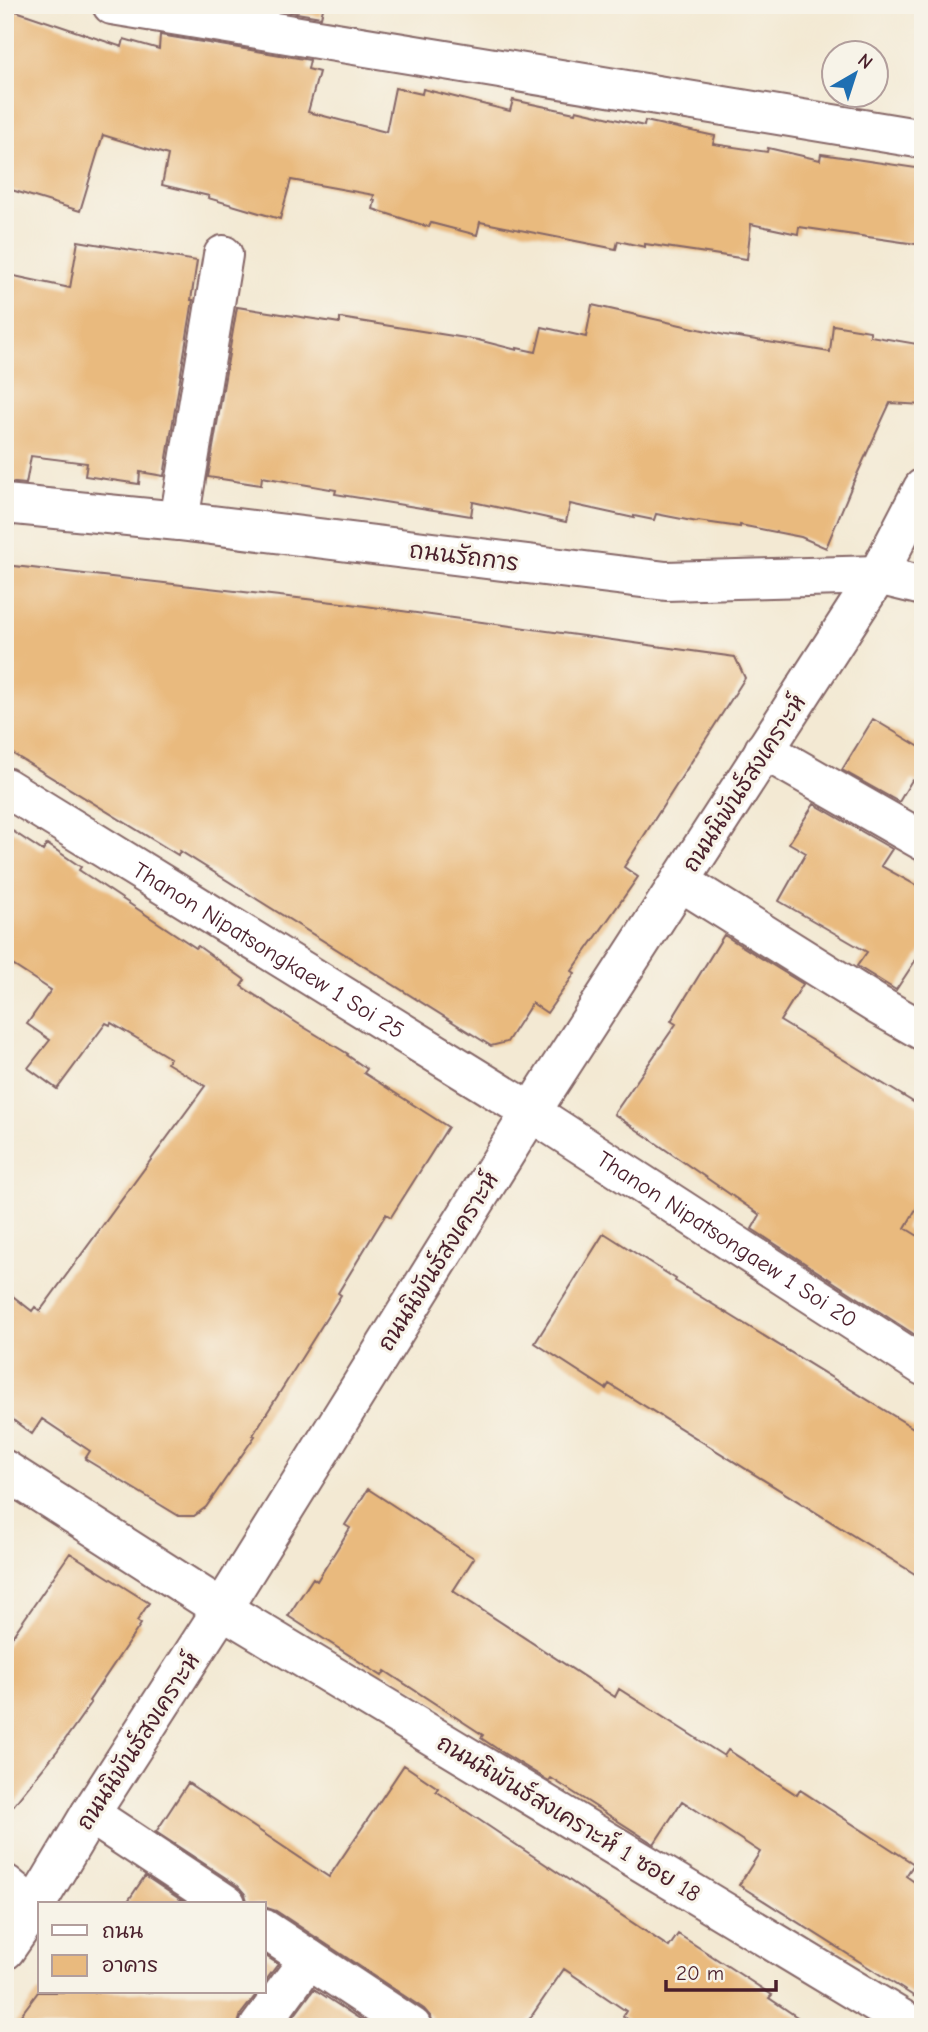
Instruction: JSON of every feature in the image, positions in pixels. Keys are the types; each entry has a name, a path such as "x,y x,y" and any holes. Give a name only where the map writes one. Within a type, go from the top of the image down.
{"street":[{"path":"112,5 923,139"},
{"path":"179,521 223,256"},
{"name":"ถนนนิพันธ์สงเคราะห์","path":"5,1950 20,1896 90,1814 222,1609 531,1112 878,575 923,488"},
{"name":"ถนนรัถการ","path":"5,504 179,521 666,581 878,575 923,586"},
{"path":"764,750 923,841"},
{"name":"Thanon Nipatsongkaew 1 Soi 25","path":"5,787 531,1112"},
{"path":"681,882 923,1031"},
{"name":"Thanon Nipatsongaew 1 Soi 20","path":"531,1112 923,1366"},
{"name":"ถนนนิพันธ์สงเคราะห์ 1 ซอย 18","path":"5,1470 222,1609 915,2027"},
{"path":"90,1814 223,1902"},
{"path":"266,1930 412,2027"},
{"path":"259,2027 309,1959"}],"building":[{"path":"248,5 324,5 321,17"},
{"path":"13,10 122,47 124,39 159,49 160,35 310,60 308,69 319,72 308,112 386,132 395,88 422,94 423,89 510,111 513,100 575,113 576,110 644,126 645,121 715,136 713,144 767,152 768,148 820,160 821,154 923,169 923,245 799,227 798,234 751,224 747,259 645,244 645,247 618,241 616,249 480,222 477,235 431,223 429,227 373,209 374,195 291,180 280,219 208,198 209,196 162,185 168,155 103,135 80,211 5,188 5,31"},
{"path":"78,241 197,261 164,476 140,472 139,484 85,476 87,463 31,456 26,484 5,482 5,274 70,288"},
{"path":"592,305 725,335 830,352 833,325 870,331 870,336 923,345 923,405 890,403 826,548 801,537 740,525 697,522 656,514 654,520 634,518 570,504 566,522 473,502 471,516 335,494 336,490 262,477 261,485 208,477 237,307 340,323 340,318 536,352 542,327 586,337"},
{"path":"5,565 351,604 735,657 745,678 624,867 638,877 572,971 575,973 547,1013 532,1003 507,1042 491,1046 180,851 178,855 5,749"},
{"path":"873,719 923,749 923,786 912,780 899,802 842,770"},
{"path":"814,804 892,849 881,866 923,889 923,949 896,990 857,966 867,952 779,901 806,853 789,843"},
{"path":"5,826 43,851 47,844 81,867 79,870 196,948 198,946 245,980 241,986 348,1054 367,1069 364,1073 448,1127 391,1217 386,1214 338,1293 341,1295 253,1435 255,1436 206,1507 194,1516 179,1516 85,1459 90,1451 42,1419 32,1434 5,1414 5,1290 32,1311 35,1307 40,1311 205,1086 167,1063 170,1058 111,1023 106,1023 57,1089 28,1068 50,1040 27,1024 51,990 5,960"},
{"path":"724,935 803,984 780,1021 923,1108 923,1197 905,1228 923,1239 923,1340 752,1229 760,1215 614,1114 676,1024 671,1021"},
{"path":"604,1233 676,1279 675,1281 923,1434 923,1579 609,1384 606,1389 535,1343"},
{"path":"368,1489 474,1558 453,1591 615,1697 619,1689 724,1756 728,1750 797,1795 800,1790 914,1864 906,1876 923,1888 923,2002 739,1885 760,1852 682,1801 654,1844 551,1778 549,1781 505,1754 481,1738 483,1735 385,1671 382,1676 288,1616 313,1578 317,1581 350,1528 345,1525"},
{"path":"70,1553 149,1603 137,1621 141,1624 89,1701 91,1703 5,1816 5,1647"},
{"path":"404,1765 438,1788 436,1791 669,1947 678,1934 772,1995 769,1998 812,2027 639,2027 623,2016 626,2011 564,1969 524,2027 434,2027 431,2017 424,2009 276,1911 266,1908 266,1902 247,1902 238,1886 156,1832 188,1783 329,1877"},
{"path":"145,1876 184,1902 127,1902"},
{"path":"266,1956 278,1964 266,1980"},
{"path":"314,1989 372,2027 286,2027"},
{"path":"38,1992 256,1994 241,2014 237,2027 12,2027"}]}
